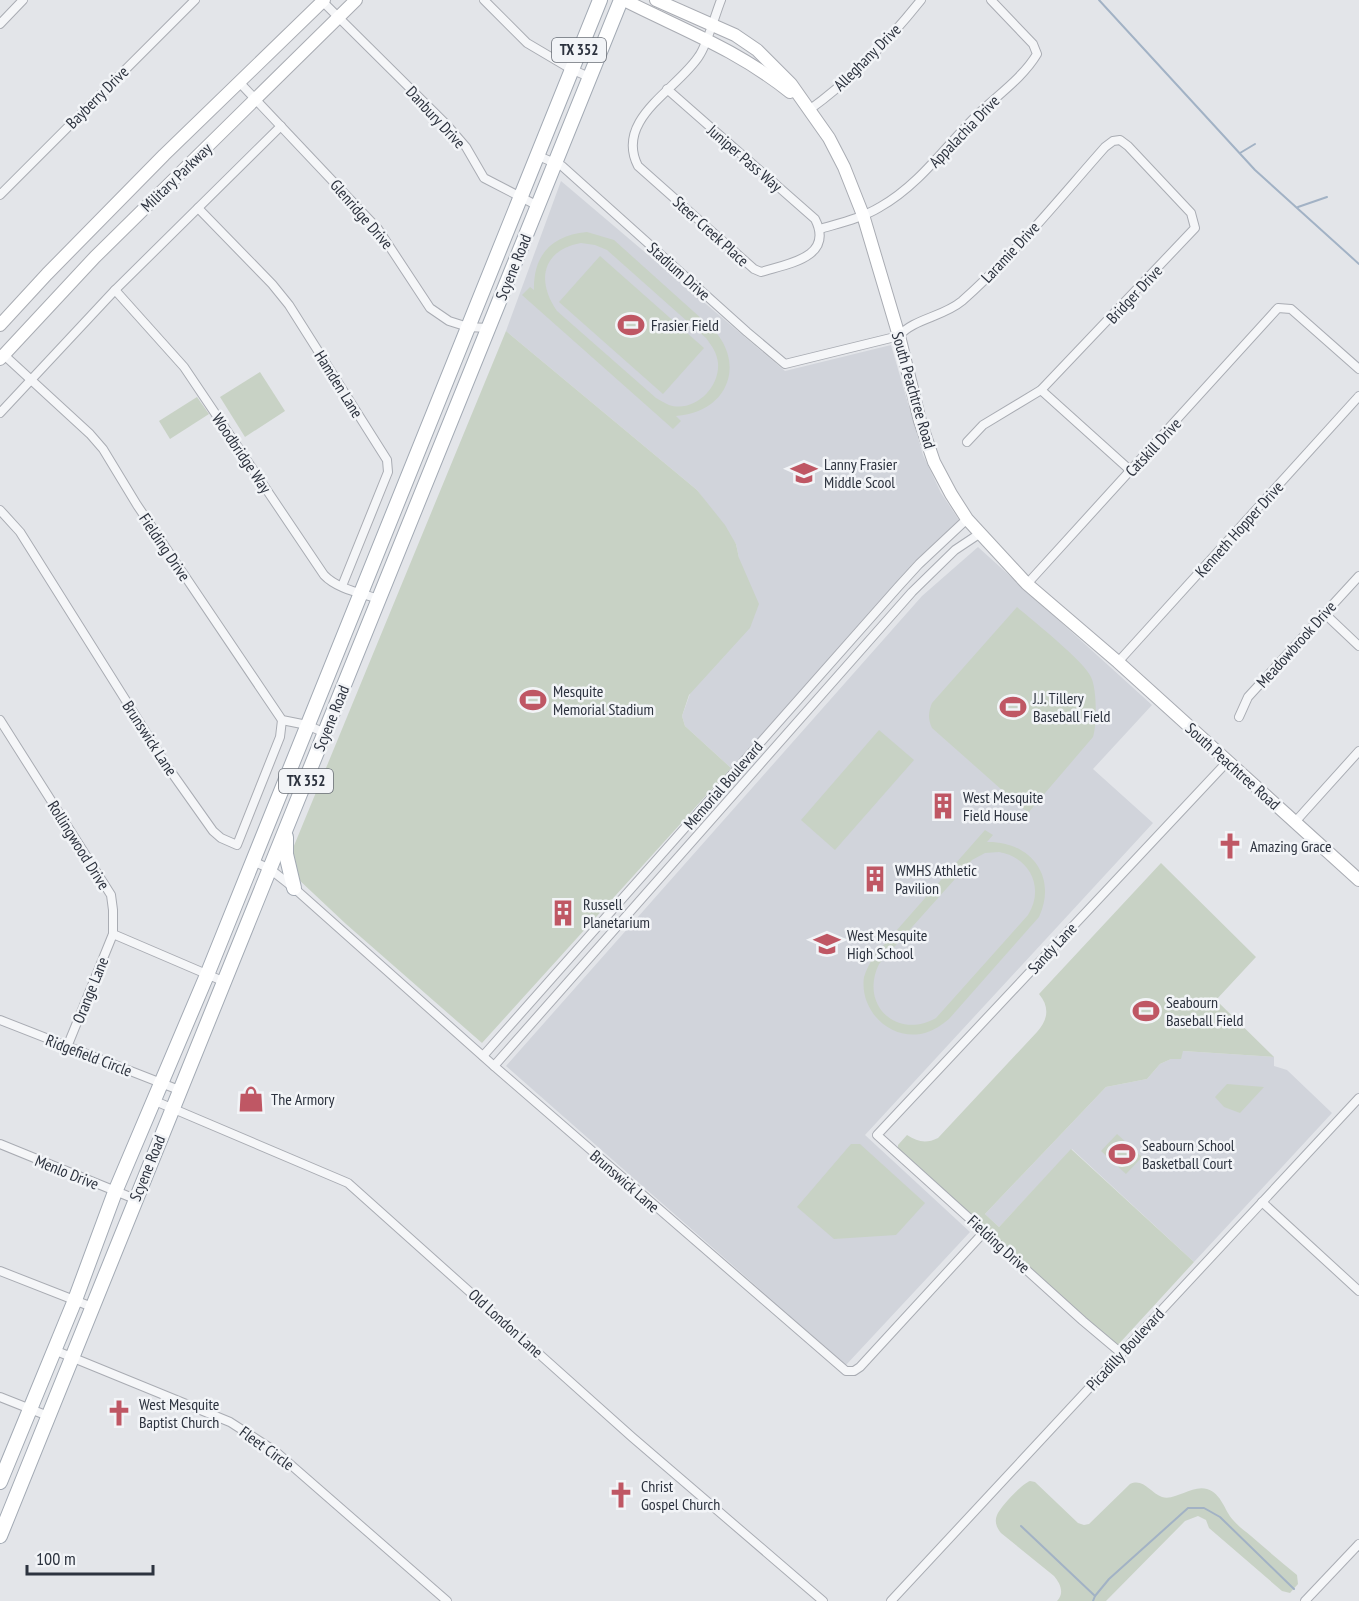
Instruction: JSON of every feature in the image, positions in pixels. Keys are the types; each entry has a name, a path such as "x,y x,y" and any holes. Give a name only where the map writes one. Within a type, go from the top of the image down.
{"main road":[{"name":"Military Parkway","path":"2,357 95,257 356,0"},
{"name":"Scyene Road","path":"0,1482 600,0"},
{"name":"Scyene Road","path":"1,1530 286,832 538,207 554,162 622,0"},
{"path":"622,0 706,38 754,66 807,107"},
{"name":"South Peachtree Road","path":"656,0 711,23 757,50 778,69 829,138 844,167 863,215 899,336 912,392 934,462 967,519 1027,584 1118,662 1359,880"},
{"name":"Military Parkway","path":"0,325 132,187 322,1"},
{"path":"286,832 286,854 294,888"}],"street":[{"path":"0,24 23,0"},
{"name":"Bayberry Drive","path":"0,195 195,0"},
{"path":"484,0 527,43 571,69 589,76"},
{"path":"667,89 701,53 721,0"},
{"name":"Alleghany Drive","path":"807,107 827,97 855,71 921,0"},
{"name":"Appalachia Drive","path":"820,229 863,215 899,195 927,170 976,117 1030,66 1037,54 1033,44 991,0"},
{"name":"Danbury Drive","path":"322,1 447,125 466,147 484,178 538,207"},
{"name":"Glenridge Drive","path":"240,83 378,229 430,308 450,321 468,327 488,328"},
{"name":"Steer Creek Place","path":"667,89 650,106 639,126 632,146 632,155 638,166 754,269 761,272 809,257 820,237 820,229"},
{"name":"Juniper Pass Way","path":"667,89 815,219 820,229"},
{"path":"0,413 115,290 281,126"},
{"name":"Bridger Drive","path":"968,442 983,425 1041,390 1195,228 1191,213 1128,146 1120,140 1113,141 1105,147"},
{"name":"Laramie Drive","path":"899,336 905,328 933,318 957,304 986,280 1105,147"},
{"name":"Stadium Drive","path":"536,155 562,166 785,364 899,336"},
{"name":"Hamden Lane","path":"198,208 272,284 289,305 387,460 388,472 342,586"},
{"name":"Woodbridge Way","path":"115,290 184,368 324,575 342,586 379,599"},
{"name":"Catskill Drive","path":"1027,584 1278,308 1291,309 1359,369"},
{"name":"Fielding Drive","path":"2,357 90,434 103,449 137,505 282,720"},
{"path":"1041,390 1131,471"},
{"name":"Kenneth Hopper Drive","path":"1118,662 1359,396"},
{"name":"Brunswick Lane","path":"0,510 20,532 167,766 213,831 221,838 237,845 280,737 282,720"},
{"name":"Memorial Boulevard","path":"483,1056 898,587 967,519"},
{"name":"Memorial Boulevard","path":"494,1066 912,591 955,550 979,534"},
{"name":"Meadowbrook Drive","path":"1239,717 1248,697 1359,576"},
{"path":"1324,613 1359,646"},
{"name":"Rollingwood Drive","path":"0,720 111,895 113,934"},
{"path":"282,720 307,725 325,733"},
{"path":"1295,822 1359,751"},
{"name":"Sandy Lane","path":"877,1135 1227,762"},
{"name":"Brunswick Lane","path":"253,861 270,869 294,888 494,1066 846,1371 854,1371 860,1367 985,1231"},
{"path":"113,934 225,982"},
{"name":"Orange Lane","path":"67,1047 113,934"},
{"name":"Ridgefield Circle","path":"0,1020 179,1090"},
{"name":"Picadilly Boulevard","path":"891,1601 1359,1098"},
{"name":"Old London Lane","path":"155,1101 348,1183 363,1194 632,1437 823,1601"},
{"name":"Fielding Drive","path":"877,1135 1121,1353"},
{"name":"Menlo Drive","path":"0,1144 135,1199"},
{"path":"1262,1203 1359,1291"},
{"path":"0,1271 92,1307"},
{"name":"Fleet Circle","path":"54,1350 230,1422 255,1437 275,1451 447,1601"},
{"path":"0,1397 48,1416"},
{"path":"1305,1601 1359,1544"}],"shaded area":[{"name":"Lanny Frasier Middle Scool","path":"561,181 785,371 891,345 923,455 941,493 961,523 948,533 731,768 685,726 682,716 739,558 736,544 697,490 506,331"},
{"path":"587,232 614,240 713,329 723,343 729,358 726,385 719,397 708,406 693,413 676,416 681,421 673,429 522,295 530,287 534,290 537,267 547,249 564,237","holes":["581,243 607,250 706,338 712,347 718,363 715,381 704,396 696,402 678,407 656,398 557,311 546,289 546,268 558,252 568,247"]},
{"name":"Frasier Field","path":"600,256 704,348 663,394 559,302"},
{"name":"Mesquite Memorial Stadium","path":"506,331 697,490 725,525 736,544 739,558 759,604 750,628 689,695 682,716 685,726 731,768 482,1043 297,878 291,853"},
{"path":"260,372 285,411 245,437 220,397"},
{"path":"197,397 209,414 170,439 159,421"},
{"name":"West Mesquite High School","path":"978,547 1152,705 1093,769 1153,823 865,1135 970,1232 846,1365 506,1066 922,596"},
{"name":"J.J. Tillery Baseball Field","path":"1017,607 1069,652 1086,670 1093,682 1096,707 1093,737 1028,813 932,728 929,716 932,703"},
{"path":"879,730 914,760 835,850 801,820"},
{"path":"985,830 993,835 987,842 1002,843 1027,854 1042,875 1045,888 1044,902 1039,917 949,1019 932,1030 912,1035 900,1033 889,1028 872,1012 864,990 864,977 874,956","holes":["999,852 1019,860 1032,875 1035,894 1028,915 936,1018 922,1024 908,1025 885,1015 874,993 874,979 879,964 972,860 985,853"]},
{"path":"1161,863 1256,957 1216,1000 1274,1057 1183,1051 1181,1059 1171,1059 1160,1064 1147,1079 1106,1087 985,1214 999,1227 1071,1149 1194,1262 1116,1347 898,1149 898,1145 907,1135 922,1141 938,1138 1037,1032 1044,1023 1046,1013 1045,1004 1039,994"},
{"path":"1183,1051 1274,1057 1274,1066 1287,1070 1332,1113 1194,1262 1072,1149 999,1227 985,1214 1106,1087 1147,1079 1160,1064"},
{"path":"1227,1084 1264,1087 1240,1113 1224,1107 1215,1097"},
{"name":"Seabourn School Basketball Court","path":"1117,1134 1142,1157 1126,1174 1101,1151"},
{"path":"851,1144 860,1144 925,1203 896,1235 834,1239 797,1207"},
{"path":"1030,1481 1035,1482 1078,1523 1084,1525 1089,1524 1130,1484 1139,1483 1167,1498 1195,1489 1207,1489 1219,1498 1237,1524 1297,1575 1298,1584 1290,1593 1282,1591 1209,1528 1206,1520 1198,1516 1185,1521 1106,1601 1057,1601 1061,1591 1054,1576 1001,1533 996,1525 997,1515 1003,1506"}],"waterway":[{"path":"1099,0 1255,170 1359,264"},
{"path":"1240,153 1255,144"},
{"path":"1298,207 1327,197"},
{"path":"1021,1526 1095,1596 1109,1579 1188,1508 1204,1508 1220,1517 1294,1589"},
{"path":"1093,1601 1095,1596"}],"place":[{"name":"Frasier Field","path":"631,325"},
{"name":"Lanny Frasier Middle Scool","path":"804,473"},
{"name":"Mesquite Memorial Stadium","path":"533,700"},
{"name":"J.J. Tillery Baseball Field","path":"1013,707"},
{"name":"West Mesquite Field House","path":"943,806"},
{"name":"Amazing Grace","path":"1230,846"},
{"name":"WMHS Athletic Pavilion","path":"875,879"},
{"name":"Russell Planetarium","path":"563,913"},
{"name":"West Mesquite High School","path":"827,944"},
{"name":"Seabourn Baseball Field","path":"1146,1011"},
{"name":"The Armory","path":"251,1099"},
{"name":"Seabourn School Basketball Court","path":"1122,1154"},
{"name":"West Mesquite Baptist Church","path":"119,1413"},
{"name":"Christ Gospel Church","path":"621,1495"}]}
